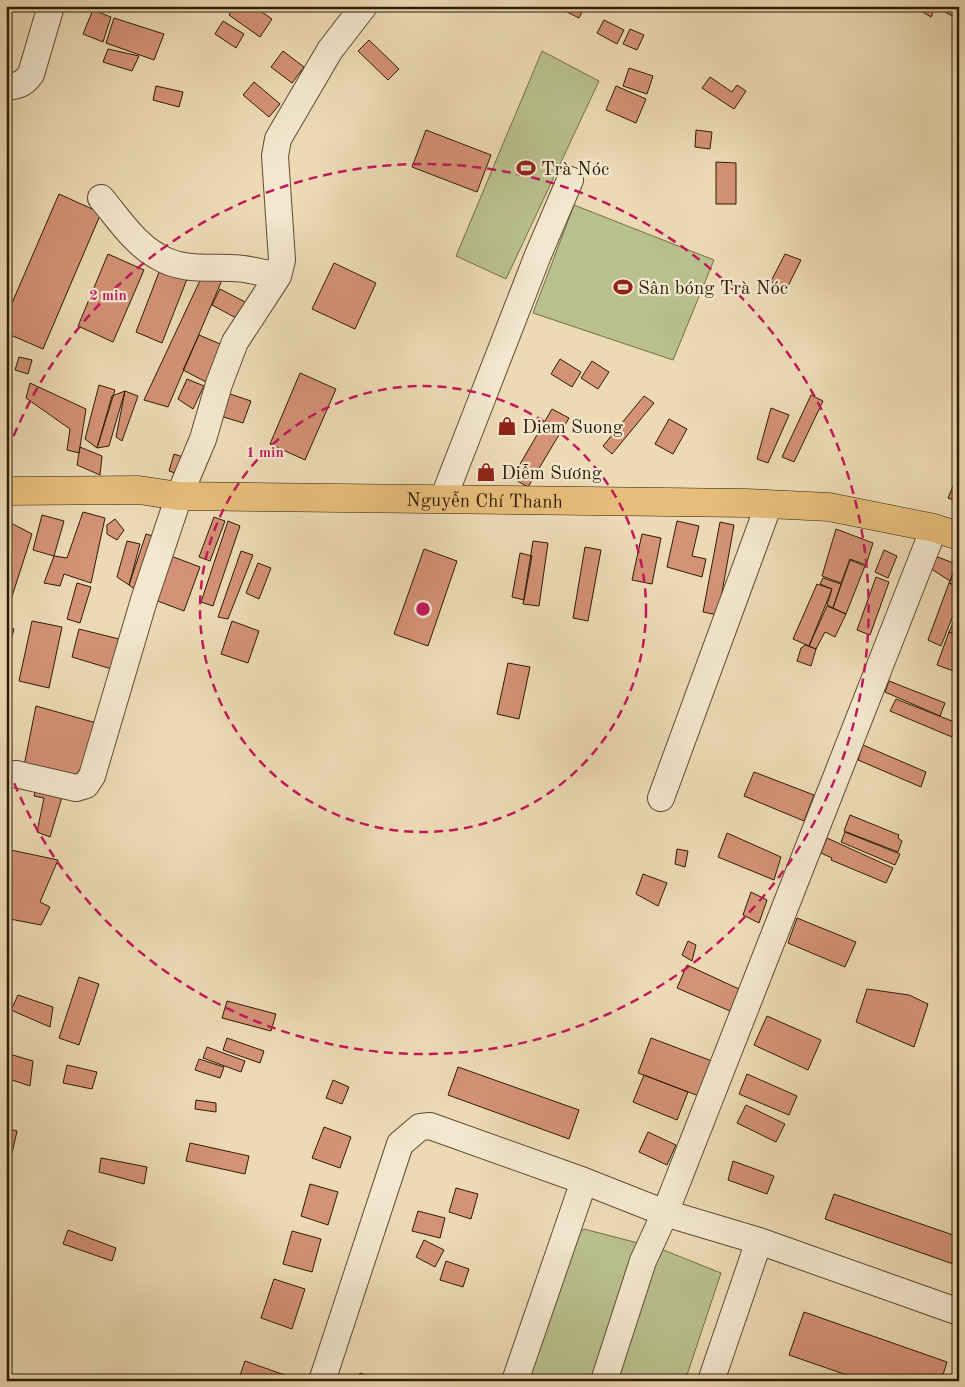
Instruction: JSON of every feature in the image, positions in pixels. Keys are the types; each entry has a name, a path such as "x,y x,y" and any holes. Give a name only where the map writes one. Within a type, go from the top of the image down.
{"main road":[{"name":"Nguyễn Chí Thanh","path":"6,491 140,490 179,496 769,504 829,507 952,531"}],"street":[{"path":"6,87 18,86 26,81 31,74 51,6"},
{"path":"6,775 16,774 76,788 86,786 92,776 144,600 179,496 203,439 219,384 235,342 278,276 282,260 275,156 278,138 330,50 364,6"},
{"path":"444,499 535,264 570,180"},
{"path":"101,198 136,241 157,256 171,263 197,268 240,268 278,276"},
{"path":"660,798 769,504"},
{"path":"604,1381 643,1261 665,1214 952,531"},
{"path":"322,1381 400,1144 420,1127 430,1126 584,1181 665,1214 759,1242 959,1312"},
{"path":"515,1381 584,1181"},
{"path":"711,1381 759,1242"}],"green space":[{"name":"Trà Nóc","path":"542,51 599,81 506,279 456,256"},
{"name":"Sân bóng Trà Nóc","path":"574,205 714,260 673,360 533,313"},
{"path":"584,1229 661,1249 721,1273 685,1381 522,1381 567,1241"}],"building":[{"path":"235,6 253,6 272,19 260,37 229,15"},
{"path":"560,6 585,6 579,18 559,8"},
{"path":"924,6 936,6 931,17 921,11"},
{"path":"946,6 959,6 954,17 943,11"},
{"path":"93,10 111,17 103,42 83,34"},
{"path":"114,18 164,34 154,60 106,43"},
{"path":"604,20 624,30 617,44 597,33"},
{"path":"223,21 244,34 236,48 215,34"},
{"path":"630,29 644,35 637,50 623,44"},
{"path":"369,40 399,69 388,80 358,51"},
{"path":"108,49 139,56 132,71 103,62"},
{"path":"283,51 304,67 292,83 271,67"},
{"path":"629,68 653,76 647,94 623,86"},
{"path":"710,77 732,92 737,85 746,91 734,109 702,88"},
{"path":"254,82 280,104 269,117 243,95"},
{"path":"156,86 183,92 179,107 153,100"},
{"path":"616,86 646,99 636,123 606,110"},
{"path":"426,130 491,155 477,192 412,167"},
{"path":"696,130 712,132 710,149 695,147"},
{"path":"716,162 736,163 736,204 716,204"},
{"path":"59,194 101,213 43,349 6,333 6,317"},
{"path":"108,254 144,270 113,342 78,326"},
{"path":"785,254 801,260 785,292 771,281"},
{"path":"334,263 376,283 355,329 312,309"},
{"path":"161,267 187,279 162,343 136,332"},
{"path":"204,272 225,273 168,407 144,400"},
{"path":"220,289 247,303 238,319 212,305"},
{"path":"199,335 225,346 210,384 183,370"},
{"path":"19,357 32,360 28,374 15,370"},
{"path":"560,359 581,372 572,387 551,374"},
{"path":"592,361 609,372 598,389 581,378"},
{"path":"300,373 336,389 305,460 270,444"},
{"path":"187,379 204,386 193,409 178,399"},
{"path":"30,383 86,409 79,453 67,450 70,429 26,398"},
{"path":"99,385 115,390 97,448 85,439"},
{"path":"218,390 251,401 243,423 211,413"},
{"path":"125,391 138,396 122,441 116,437"},
{"path":"125,391 109,446 97,448 112,396"},
{"path":"811,395 823,401 794,462 782,457"},
{"path":"644,396 654,403 612,454 603,446"},
{"path":"771,408 789,415 768,463 757,459"},
{"path":"552,409 569,418 528,487 512,478"},
{"path":"669,419 687,429 673,454 655,444"},
{"path":"80,447 102,456 100,475 77,465"},
{"path":"174,454 186,458 181,475 169,471"},
{"path":"959,472 959,502 948,498"},
{"path":"83,512 105,518 91,583 64,574 60,586 44,583 54,556 67,558"},
{"path":"42,515 64,521 54,556 33,550"},
{"path":"214,517 225,521 210,561 199,557"},
{"path":"115,519 124,530 117,540 107,534 107,525"},
{"path":"228,521 240,526 213,606 201,602"},
{"path":"677,521 699,526 692,556 706,559 702,577 667,567"},
{"path":"720,522 734,525 718,615 703,612"},
{"path":"11,523 32,534 8,609 6,609 6,542"},
{"path":"836,529 873,543 866,565 850,559 841,583 822,576"},
{"path":"146,534 159,538 140,593 129,585"},
{"path":"642,534 661,538 652,584 632,580"},
{"path":"127,541 140,544 129,585 117,577"},
{"path":"533,541 548,543 539,606 523,604"},
{"path":"585,547 601,550 588,621 573,618"},
{"path":"424,549 457,561 428,646 394,634"},
{"path":"884,550 897,556 888,578 875,572"},
{"path":"241,551 253,555 228,619 218,617"},
{"path":"163,553 200,567 184,611 147,597"},
{"path":"520,553 532,556 524,600 512,597"},
{"path":"935,556 956,564 950,581 930,568"},
{"path":"850,560 865,566 846,614 833,608"},
{"path":"258,563 271,568 259,599 246,593"},
{"path":"957,567 959,568 959,587 949,583"},
{"path":"876,577 889,582 870,635 857,630"},
{"path":"823,578 841,584 833,608 827,605 832,589 820,584"},
{"path":"77,583 91,587 80,623 67,619"},
{"path":"949,583 959,587 959,600 941,646 928,640"},
{"path":"817,584 832,589 809,646 793,639"},
{"path":"827,606 846,614 835,637 825,632 816,649 809,646"},
{"path":"959,610 959,635 949,632"},
{"path":"32,621 62,627 49,688 19,681"},
{"path":"232,621 259,631 248,663 221,654"},
{"path":"6,626 14,629 6,659"},
{"path":"79,629 123,640 115,670 72,657"},
{"path":"949,632 959,635 959,673 937,665"},
{"path":"805,645 816,649 811,666 797,661 801,648"},
{"path":"508,663 530,667 519,719 497,714"},
{"path":"889,681 945,703 940,716 885,692"},
{"path":"896,699 957,723 952,737 890,711"},
{"path":"36,706 100,724 95,747 72,781 23,771"},
{"path":"863,745 926,772 921,787 858,760"},
{"path":"754,772 814,795 804,821 744,796"},
{"path":"38,781 65,787 50,837 37,832 44,798 34,796"},
{"path":"850,815 899,835 898,838 902,841 898,852 844,831"},
{"path":"845,832 900,854 895,865 841,842"},
{"path":"727,833 781,857 774,880 718,857"},
{"path":"827,838 893,868 886,883 831,860 832,858 821,853"},
{"path":"6,849 58,860 40,902 50,907 41,925 10,919 6,914"},
{"path":"677,849 688,851 685,867 675,864"},
{"path":"643,874 667,883 658,906 636,894"},
{"path":"751,892 767,900 759,923 743,915"},
{"path":"797,918 856,942 845,967 788,943"},
{"path":"688,941 696,945 692,961 682,955"},
{"path":"687,965 739,989 730,1011 677,988"},
{"path":"79,977 99,984 79,1045 59,1038"},
{"path":"867,989 909,995 928,1004 914,1047 856,1022"},
{"path":"18,995 53,1007 50,1027 11,1010"},
{"path":"227,1001 276,1014 271,1031 222,1018"},
{"path":"767,1016 821,1040 808,1070 754,1045"},
{"path":"227,1038 264,1051 260,1063 223,1050"},
{"path":"651,1038 712,1061 699,1096 638,1073"},
{"path":"207,1047 245,1061 241,1072 203,1058"},
{"path":"6,1053 33,1061 30,1086 6,1078"},
{"path":"199,1059 224,1067 220,1078 195,1070"},
{"path":"67,1065 97,1072 92,1089 63,1083"},
{"path":"458,1067 579,1110 569,1139 448,1095"},
{"path":"747,1074 797,1096 789,1115 739,1094"},
{"path":"644,1075 688,1092 677,1120 633,1102"},
{"path":"333,1080 349,1087 342,1104 326,1098"},
{"path":"196,1100 216,1103 216,1112 195,1109"},
{"path":"746,1105 785,1124 776,1142 737,1123"},
{"path":"324,1127 351,1137 340,1168 312,1158"},
{"path":"6,1128 17,1131 11,1158 6,1157"},
{"path":"648,1132 676,1145 667,1165 639,1152"},
{"path":"190,1143 249,1156 245,1174 186,1161"},
{"path":"101,1158 147,1167 144,1184 99,1172"},
{"path":"733,1161 774,1176 767,1194 728,1180"},
{"path":"310,1184 338,1192 328,1225 301,1216"},
{"path":"456,1188 478,1194 471,1219 449,1212"},
{"path":"834,1194 959,1237 959,1256 956,1265 825,1219"},
{"path":"418,1211 445,1218 440,1238 412,1231"},
{"path":"68,1230 116,1248 112,1261 63,1244"},
{"path":"292,1231 321,1239 312,1272 283,1264"},
{"path":"424,1240 444,1250 435,1267 416,1257"},
{"path":"446,1261 469,1269 463,1287 440,1280"},
{"path":"274,1279 305,1289 292,1329 261,1318"},
{"path":"804,1312 947,1362 941,1381 864,1381 789,1355"},
{"path":"245,1361 299,1380 238,1381"},
{"path":"360,1373 384,1381 358,1381"}],"place":[{"name":"Trà Nóc","path":"526,168"},
{"name":"Sân bóng Trà Nóc","path":"623,287"},
{"name":"Diem Suong","path":"507,426"},
{"name":"Diễm Sương","path":"486,472"}]}
